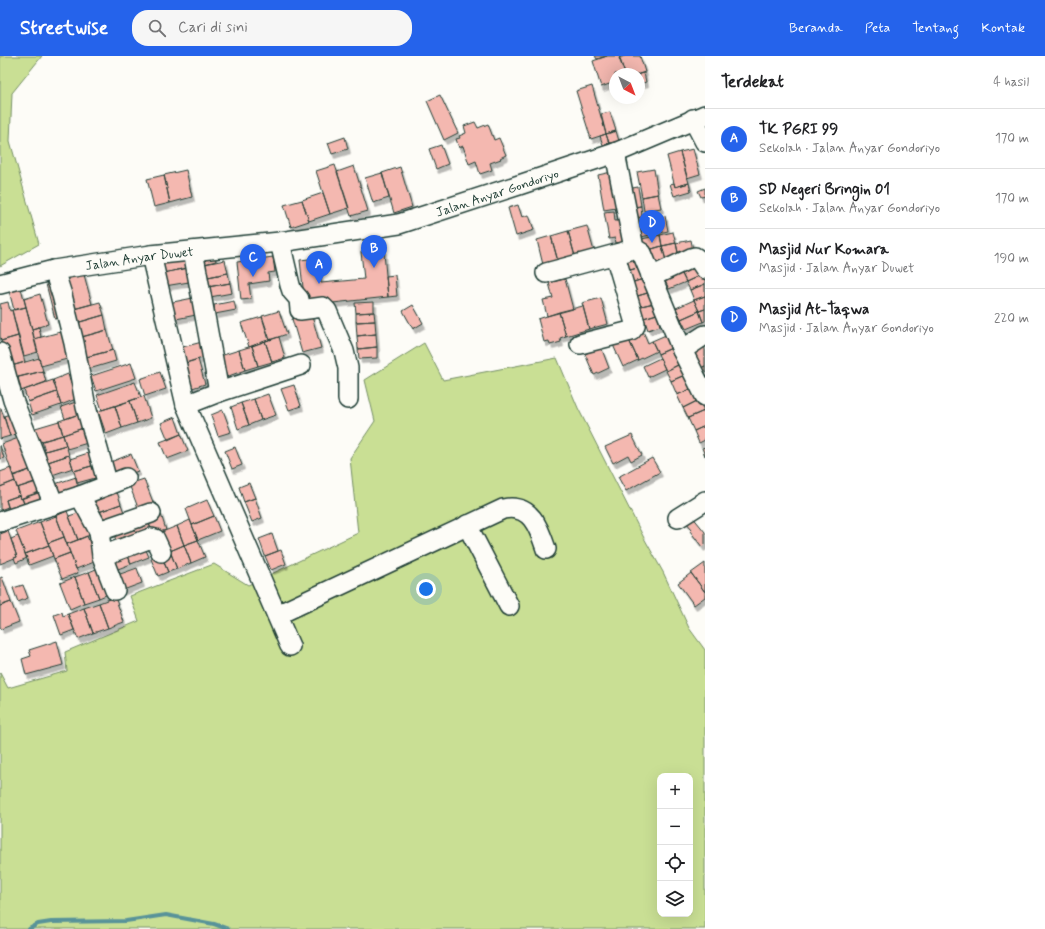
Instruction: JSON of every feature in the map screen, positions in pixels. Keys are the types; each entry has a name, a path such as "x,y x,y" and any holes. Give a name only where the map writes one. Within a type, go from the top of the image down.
{"street":[{"path":"699,117 705,142"},
{"name":"Jalan Anyar Gondoriyo","path":"280,242 399,224 615,153 699,117"},
{"path":"615,153 634,248 642,254 682,350 705,396"},
{"path":"280,242 290,285 292,291 299,299 300,310 323,307 344,351 348,368 348,400"},
{"name":"Jalan Anyar Duwet","path":"0,284 54,270 151,254 280,242"},
{"path":"546,273 615,255 634,248"},
{"path":"192,250 219,392"},
{"path":"151,254 186,405 290,646"},
{"path":"580,344 631,331 635,326 615,255"},
{"path":"651,277 695,257 699,260 705,270"},
{"path":"54,270 74,343 86,407 108,485"},
{"path":"682,350 705,335"},
{"path":"0,353 7,402 54,505"},
{"path":"186,405 219,392 301,365"},
{"path":"0,522 80,496 126,478"},
{"path":"80,496 99,531 102,556 115,590"},
{"path":"678,518 705,501"},
{"path":"277,615 503,509 516,507 526,512 535,522 546,549"},
{"path":"99,531 151,512"},
{"path":"467,525 509,606"},
{"path":"102,556 151,538 155,539 160,552"}],"green space":[{"path":"0,56 42,56 12,93 10,141 39,244 0,266"},
{"path":"424,343 443,380 557,358 578,408 644,538 663,572 689,628 705,650 705,929 0,929 0,673 8,688 67,671 65,652 139,621 130,596 214,564 248,585 358,533 350,458 375,421 365,380"}],"building":[{"path":"595,56 607,56 597,59"},
{"path":"607,56 619,56 623,68 609,68 609,84 601,87 593,61"},
{"path":"625,56 640,56 644,68 623,68 619,58"},
{"path":"592,86 606,134 591,139 576,91"},
{"path":"440,95 458,133 444,140 427,101"},
{"path":"610,112 616,131 606,134 601,114"},
{"path":"475,122 478,128 488,124 494,140 499,138 506,155 500,158 501,159 490,163 492,170 480,174 476,161 469,164 463,146 459,148 456,139 460,138 459,136 466,133 464,126"},
{"path":"616,131 619,141 609,143 606,134"},
{"path":"606,134 609,143 603,145 600,136"},
{"path":"345,137 348,149 332,154 328,143"},
{"path":"441,145 448,164 436,169 429,149"},
{"path":"693,149 700,174 687,178 680,152"},
{"path":"680,152 689,183 675,187 667,156"},
{"path":"335,165 349,208 330,214 316,171"},
{"path":"354,166 368,211 351,216 337,172"},
{"path":"400,167 412,207 394,213 382,173"},
{"path":"654,169 658,194 642,197 637,172"},
{"path":"186,170 192,197 170,203 164,175"},
{"path":"616,171 622,207 604,210 598,175"},
{"path":"382,173 389,198 373,203 365,178"},
{"path":"164,175 170,203 154,207 147,179"},
{"path":"674,183 675,187 689,183 691,191 674,196 670,184"},
{"path":"638,187 641,206 630,208 627,189"},
{"path":"705,188 705,196 701,197 698,191"},
{"path":"323,193 330,214 309,221 302,200"},
{"path":"658,194 661,208 644,211 642,197"},
{"path":"302,200 309,221 291,227 284,205"},
{"path":"518,205 522,217 529,215 534,230 516,236 508,208"},
{"path":"641,206 642,217 634,218 633,207"},
{"path":"614,211 615,221 624,220 628,241 616,243 615,238 609,239 604,212"},
{"path":"665,216 668,231 641,237 637,222"},
{"path":"587,226 595,255 576,260 568,231"},
{"path":"568,231 576,260 559,265 551,236"},
{"path":"673,232 676,243 662,246 660,235"},
{"path":"660,235 662,246 645,251 642,239"},
{"path":"551,236 559,265 544,269 537,240"},
{"path":"691,240 693,250 678,253 676,243"},
{"path":"383,242 388,297 305,306 300,260 318,258 321,283 364,279 361,252 365,252 364,244"},
{"path":"676,243 680,261 667,264 662,246"},
{"path":"662,246 667,264 649,269 645,251"},
{"path":"214,252 216,261 200,265 198,256"},
{"path":"632,255 634,262 642,260 644,266 627,271 623,258"},
{"path":"191,256 193,267 163,273 161,261"},
{"path":"273,257 275,272 268,273 269,281 249,284 251,299 241,300 237,262"},
{"path":"225,260 228,273 203,278 200,265"},
{"path":"699,264 703,274 686,282 681,272"},
{"path":"644,266 647,278 630,283 627,271"},
{"path":"193,267 195,281 165,286 163,273"},
{"path":"83,271 92,304 70,310 61,278"},
{"path":"681,272 686,282 669,289 664,279"},
{"path":"228,273 230,283 208,287 203,278"},
{"path":"703,274 705,284 690,290 686,282"},
{"path":"395,275 397,296 388,297 386,276"},
{"path":"647,278 651,292 634,297 630,283"},
{"path":"565,279 573,309 547,316 543,300 553,298 549,283"},
{"path":"55,281 65,316 55,319 46,284"},
{"path":"230,283 232,293 210,297 208,287"},
{"path":"705,284 705,296 694,300 690,290"},
{"path":"21,288 26,307 14,310 9,291"},
{"path":"651,292 654,303 637,307 634,297"},
{"path":"40,294 48,324 32,329 24,299"},
{"path":"705,296 705,309 699,311 694,300"},
{"path":"198,297 201,314 171,320 168,303"},
{"path":"601,298 608,324 589,329 582,303"},
{"path":"694,300 699,311 681,319 676,308"},
{"path":"234,301 236,310 215,314 214,305"},
{"path":"8,302 10,311 12,310 18,336 1,341 0,304"},
{"path":"100,302 104,315 73,324 70,310"},
{"path":"374,302 374,312 356,313 355,303"},
{"path":"654,303 657,314 640,319 637,307"},
{"path":"413,305 423,323 413,329 403,311"},
{"path":"583,306 589,329 566,336 559,312"},
{"path":"26,307 38,352 24,356 12,310"},
{"path":"705,309 705,321 703,322 699,311"},
{"path":"279,311 287,334 270,340 262,316"},
{"path":"699,311 703,322 686,329 681,319"},
{"path":"374,312 375,321 356,322 356,313"},
{"path":"559,312 566,336 560,338 561,342 550,345 549,341 544,342 538,319"},
{"path":"311,313 321,348 302,353 292,319"},
{"path":"657,314 660,326 648,330 644,318"},
{"path":"104,315 107,330 78,338 73,324"},
{"path":"262,317 269,340 249,347 241,323"},
{"path":"375,321 376,334 357,336 356,322"},
{"path":"39,327 41,337 34,339 32,329"},
{"path":"107,330 113,350 83,358 78,338"},
{"path":"64,331 71,358 41,366 34,339"},
{"path":"643,331 648,343 652,341 657,351 638,360 628,338"},
{"path":"376,334 377,347 358,349 357,336"},
{"path":"668,334 674,347 658,354 652,341"},
{"path":"18,336 25,362 8,367 1,341"},
{"path":"279,337 285,358 272,362 265,341"},
{"path":"628,338 638,360 623,367 613,345"},
{"path":"265,341 272,362 258,366 252,346"},
{"path":"202,342 206,357 179,365 175,349"},
{"path":"705,345 705,366 699,369 690,351"},
{"path":"252,346 258,366 245,370 239,350"},
{"path":"377,347 377,358 359,359 358,349"},
{"path":"601,347 609,368 594,375 585,354"},
{"path":"674,347 682,363 666,371 658,354"},
{"path":"113,350 116,361 89,369 86,357"},
{"path":"239,350 245,370 226,377 220,356"},
{"path":"39,358 43,371 11,379 8,367"},
{"path":"660,358 665,369 648,377 643,366"},
{"path":"198,359 205,384 186,390 179,365"},
{"path":"131,363 136,378 96,391 91,376"},
{"path":"682,363 687,374 671,381 666,371"},
{"path":"705,366 705,381 699,369"},
{"path":"43,371 46,382 21,391 18,377"},
{"path":"160,372 166,389 145,396 140,379"},
{"path":"68,374 71,384 76,382 76,399 61,405 53,380"},
{"path":"687,374 693,388 677,395 671,381"},
{"path":"53,380 57,392 28,402 24,390"},
{"path":"135,382 141,397 102,410 97,395"},
{"path":"294,385 301,406 289,410 281,389"},
{"path":"693,388 699,400 683,408 677,395"},
{"path":"57,392 61,405 32,415 28,402"},
{"path":"268,394 276,415 261,420 254,399"},
{"path":"144,396 151,418 137,423 130,401"},
{"path":"254,399 261,420 249,425 241,403"},
{"path":"699,400 704,411 688,418 683,408"},
{"path":"79,401 82,413 65,419 61,407"},
{"path":"130,401 137,423 122,428 115,406"},
{"path":"241,403 249,425 238,429 231,407"},
{"path":"115,406 122,428 106,434 98,411"},
{"path":"0,408 10,436 0,439"},
{"path":"223,410 231,432 218,436 211,415"},
{"path":"704,411 705,426 694,431 688,418"},
{"path":"15,412 22,432 10,436 4,416"},
{"path":"82,413 86,427 63,435 59,421"},
{"path":"175,417 181,434 168,440 161,423"},
{"path":"59,421 63,435 36,443 32,429"},
{"path":"705,426 705,440 699,443 694,431"},
{"path":"86,427 91,442 67,449 63,435"},
{"path":"181,434 188,451 167,459 160,442"},
{"path":"63,435 66,445 45,451 42,441"},
{"path":"632,435 642,455 631,461 628,455 613,463 605,447"},
{"path":"24,436 35,468 13,476 2,444"},
{"path":"0,445 4,458 0,459"},
{"path":"66,445 69,455 48,462 45,451"},
{"path":"235,447 242,465 232,469 225,451"},
{"path":"705,447 705,456 702,448"},
{"path":"91,452 95,465 74,471 70,459"},
{"path":"131,454 138,471 114,480 108,463"},
{"path":"69,455 73,468 52,475 48,462"},
{"path":"652,458 660,472 626,491 618,477"},
{"path":"95,465 99,477 77,483 74,471"},
{"path":"11,468 15,481 0,487 0,472"},
{"path":"35,468 40,480 17,488 13,476"},
{"path":"76,477 80,492 54,500 49,486"},
{"path":"144,479 155,507 140,513 129,484"},
{"path":"43,480 47,490 21,499 17,488"},
{"path":"15,481 20,495 6,500 8,507 0,510 0,487"},
{"path":"249,483 255,498 244,502 239,487"},
{"path":"116,489 121,504 96,513 91,498"},
{"path":"45,490 49,504 27,512 22,498"},
{"path":"20,495 26,510 11,516 6,500"},
{"path":"255,498 262,518 252,522 244,502"},
{"path":"207,500 214,516 192,525 186,509"},
{"path":"121,504 126,518 102,527 96,513"},
{"path":"67,511 78,540 67,544 56,516"},
{"path":"160,511 166,530 153,534 146,516"},
{"path":"81,512 90,535 78,540 69,516"},
{"path":"56,516 64,537 48,543 40,522"},
{"path":"146,516 153,534 138,539 132,521"},
{"path":"214,516 220,531 198,540 192,525"},
{"path":"692,516 705,532 705,544 702,547 690,531 692,529 685,521"},
{"path":"190,520 198,540 184,545 177,526"},
{"path":"132,521 138,539 118,547 112,528"},
{"path":"40,522 49,545 25,554 16,531"},
{"path":"177,526 184,545 170,551 162,532"},
{"path":"8,531 17,557 0,564 0,534"},
{"path":"272,534 278,551 265,556 259,539"},
{"path":"18,536 27,558 16,563 14,558 17,557 11,539"},
{"path":"87,536 97,561 76,569 67,544"},
{"path":"64,537 70,553 54,559 48,543"},
{"path":"198,540 205,557 191,563 184,545"},
{"path":"143,543 149,557 131,564 126,550"},
{"path":"49,545 53,556 29,565 25,554"},
{"path":"184,545 191,563 177,569 170,551"},
{"path":"126,550 131,564 110,572 105,558"},
{"path":"281,550 286,564 271,570 265,556"},
{"path":"170,551 177,569 168,572 161,555"},
{"path":"70,553 78,573 62,579 54,559"},
{"path":"161,555 168,572 158,576 151,559"},
{"path":"705,563 705,592 691,573"},
{"path":"103,566 113,592 99,598 89,572"},
{"path":"137,568 142,583 118,592 112,577"},
{"path":"89,572 99,598 84,603 75,577"},
{"path":"691,573 705,592 705,597 694,605 678,583"},
{"path":"2,577 11,602 0,606 0,578"},
{"path":"75,577 84,603 70,609 60,583"},
{"path":"23,585 28,598 18,602 13,588"},
{"path":"115,597 124,622 108,628 99,603"},
{"path":"11,602 19,622 1,629 0,606"},
{"path":"99,603 108,628 93,633 84,608"},
{"path":"84,608 93,633 78,639 68,614"},
{"path":"62,612 63,616 68,614 74,630 61,635 54,615"},
{"path":"57,641 63,665 26,675 22,659 31,656 29,650"}],"waterway":[{"path":"29,929 38,924 51,922 126,921 166,915 214,924 228,929"}],"place":[{"name":"Masjid At-Taqwa","path":"652,243"},
{"name":"SD Negeri Bringin 01","path":"374,268"},
{"name":"Masjid Nur Komara","path":"253,277"},
{"name":"TK PGRI 99","path":"319,284"}]}
